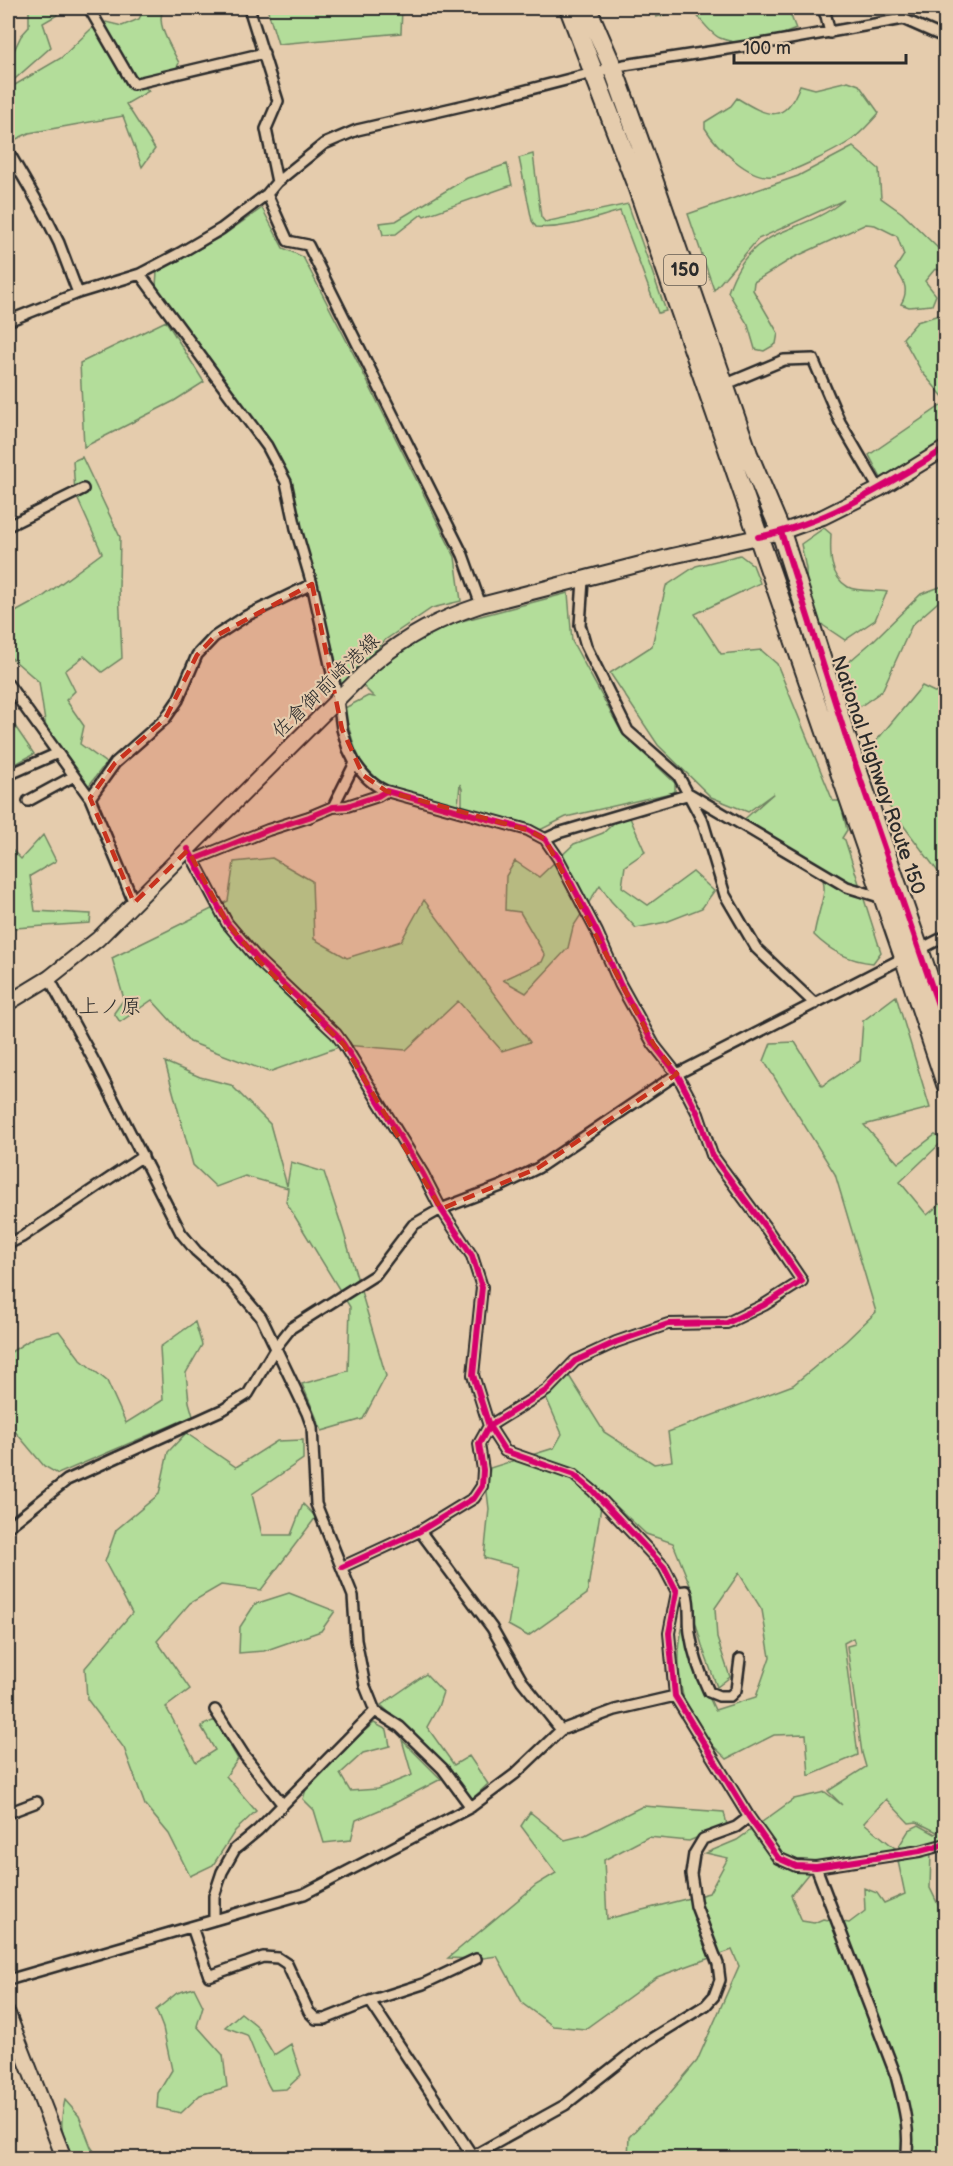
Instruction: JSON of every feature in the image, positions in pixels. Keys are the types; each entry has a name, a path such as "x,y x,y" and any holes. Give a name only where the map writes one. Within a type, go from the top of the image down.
{"highway":[{"name":"National Highway Route 150","path":"569,8 637,186 883,898 912,953 945,1028"},
{"name":"National Highway Route 150","path":"587,8 613,68 748,454 781,532 912,953 945,1084"}],"main road":[{"name":"佐倉御前崎港線","path":"8,1003 49,978 98,939 134,903 191,855 338,699 374,663 401,641 453,614 481,605 781,532 823,517 879,489 945,448"},
{"path":"8,2014 64,2158"}],"street":[{"path":"89,8 133,84 264,53"},
{"path":"249,8 278,101 266,129 277,182"},
{"path":"822,8 830,33"},
{"path":"898,8 903,20"},
{"path":"8,321 78,292 140,274 180,254 221,229 267,194 277,182 324,144 357,130 662,58 903,20 944,34"},
{"path":"8,151 45,214 78,292"},
{"path":"267,194 288,241 308,245 463,555 481,605"},
{"path":"140,274 267,446 286,482 297,533 312,584 338,699 342,729 355,763 372,784 386,791 528,830 545,839 558,858 597,932 620,984 654,1045 677,1074 698,1114 712,1155 802,1281 764,1305 727,1323 668,1324 616,1342 574,1361 547,1390 489,1426 479,1444 483,1470 482,1486 474,1498 420,1531 342,1567"},
{"path":"724,385 784,360 813,359 840,422 879,489"},
{"path":"8,526 83,489"},
{"path":"582,580 580,625 586,646 628,731 678,775 690,794 703,822 725,895 756,948 815,1004"},
{"path":"90,798 115,763 165,719 178,700 197,655 214,637 246,616 312,584"},
{"path":"8,684 90,798 134,903"},
{"path":"8,774 58,753"},
{"path":"333,807 355,763"},
{"path":"28,801 74,776"},
{"path":"386,791 378,796 347,806 333,807 309,818 191,855 227,923 253,955 336,1034 344,1045 423,1174 441,1209 472,1256 482,1287 473,1375 489,1426 506,1451 573,1475 593,1491 664,1567 677,1592 669,1633 675,1696 749,1817 778,1858 795,1866 816,1868 920,1851 945,1844"},
{"path":"545,839 690,794 846,887 883,898"},
{"path":"8,1527 67,1480 224,1409 248,1394 276,1347 291,1328 375,1275 413,1225 441,1209 501,1186 538,1168 677,1074 945,936"},
{"path":"49,978 181,1233 196,1251 232,1282 261,1317 312,1427 316,1504 353,1596 356,1640 365,1686 375,1711 400,1727 443,1769 471,1807"},
{"path":"8,1244 143,1156"},
{"path":"420,1531 492,1628 522,1681 561,1730"},
{"path":"677,1592 686,1591 690,1603 690,1632 699,1672 709,1692 719,1696 730,1696 736,1690 740,1659"},
{"path":"8,1980 304,1894 471,1807 515,1774 561,1730 615,1710 675,1696"},
{"path":"215,1710 244,1755 283,1805"},
{"path":"214,1920 214,1896 222,1872 235,1849 258,1830 375,1711"},
{"path":"8,1813 37,1802"},
{"path":"370,2001 474,2157 565,2105 641,2044 706,2005 714,1996 720,1980 718,1964 696,1906 691,1874 694,1854 703,1839 736,1827 749,1817"},
{"path":"816,1868 896,2076 905,2112 908,2147 906,2158"},
{"path":"192,1927 209,1976 263,1957 278,1958 286,1964 309,2012 316,2019 325,2019 370,2001 423,1984 476,1959"}],"highlighted area":[{"path":"312,584 342,729 363,775 386,791 528,830 545,839 654,1045 677,1074 538,1168 441,1209 344,1045 260,962 227,923 188,850 134,903 90,798 115,763 165,719 197,655 214,637"}],"green space":[{"path":"29,8 56,8 57,15 43,23 51,47 8,85 8,63 21,36 29,27"},
{"path":"141,8 164,8 161,21 179,63 176,69 160,75 132,77 149,91 126,104 155,149 142,167 123,116 29,133 8,143 8,89 61,58 91,29 99,25 102,27 106,22 122,26 139,19 143,11"},
{"path":"267,8 402,8 401,33 278,44"},
{"path":"656,8 691,8 656,17"},
{"path":"691,8 788,8 796,29 759,41 739,43 720,38 713,33"},
{"path":"848,81 859,85 879,113 853,139 791,171 773,176 754,173 725,152 705,128 705,122 731,106 737,98 758,110 774,114 788,107 800,85 815,89"},
{"path":"853,147 879,169 881,198 902,213 945,255 945,272 935,269 925,281 936,295 932,305 909,307 901,304 905,295 905,286 895,269 904,255 897,236 875,225 866,224 793,258 754,282 753,290 778,333 776,344 764,351 755,349 748,325 728,292 738,270 749,253 763,242 810,221 844,200 758,239 714,290 688,214 798,176"},
{"path":"533,154 541,217 545,222 628,204 666,311 658,313 620,211 558,227 536,227 532,221 519,158"},
{"path":"507,164 512,185 424,216 422,214 396,234 383,235 380,223 396,221 467,178"},
{"path":"262,208 283,248 303,257 455,557 461,601 432,608 385,640 342,686 289,477 156,286 157,272 222,236"},
{"path":"946,313 945,399 922,372 903,338 917,322"},
{"path":"166,321 204,382 174,401 84,447 80,363"},
{"path":"945,403 945,441 881,478 869,455"},
{"path":"82,457 120,537 119,589 122,658 102,672 84,656 65,671 75,691 66,700 84,726 80,744 106,763 87,788 47,735 39,682 8,655 8,616 41,598 102,553 75,493 73,461"},
{"path":"824,528 831,534 832,563 837,577 848,587 856,590 887,592 875,620 845,640 806,610 806,569 801,544"},
{"path":"740,555 753,565 760,583 695,614 721,654 761,650 777,664 833,801 840,801 847,830 842,838 845,840 881,952 873,963 841,954 814,935 824,891 822,867 740,823 774,793 748,812 711,797 658,745 610,673 652,646 666,586 696,566"},
{"path":"945,585 945,596 912,625 882,691 841,720 836,673 921,594"},
{"path":"568,593 572,641 622,733 675,783 675,792 566,817 540,830 462,807 460,784 458,806 386,787 359,761 343,709 368,696 374,697 362,685 380,666 407,644 458,622"},
{"path":"922,686 945,697 945,881 885,801 872,746"},
{"path":"8,716 34,754 8,768"},
{"path":"627,811 645,852 625,866 622,887 648,905 693,872 714,891 702,908 666,922 636,928 611,901 600,885 573,927 568,948 526,993 503,980 542,962 545,955 520,912 505,910 506,876 515,861 539,877 574,844 603,833"},
{"path":"43,835 56,861 30,876 35,911 91,914 90,923 15,928 8,915 8,846 21,859"},
{"path":"272,858 312,881 314,939 347,958 401,941 424,900 530,1042 502,1051 458,1001 406,1050 344,1045 269,1072 190,1042 152,1000 120,1022 114,1013 124,999 112,958 228,901 234,862"},
{"path":"896,996 930,1108 864,1125 898,1163 935,1135 944,1140 900,1182 927,1215 945,1200 946,1819 939,1830 945,1821 945,1843 908,1852 899,1846 909,1830 919,1825 935,1834 937,1832 917,1822 909,1823 886,1799 864,1823 895,1848 903,1851 816,1864 791,1895 802,1921 814,1923 823,1919 849,1923 865,1911 864,1888 877,1893 884,1903 905,1894 898,1861 931,1852 930,1888 945,1919 945,2158 628,2158 629,2137 697,2061 739,1966 732,1950 657,1977 585,2029 553,2026 523,2004 497,1956 476,1959 448,1958 536,1885 556,1873 521,1826 530,1812 565,1840 585,1835 643,1806 724,1812 727,1825 689,1841 648,1837 604,1860 607,1919 709,1893 728,1858 706,1853 737,1840 794,1799 825,1792 842,1805 828,1791 866,1767 847,1646 855,1644 853,1638 844,1643 858,1755 809,1776 806,1734 774,1735 727,1759 700,1732 687,1709 680,1681 679,1652 683,1625 697,1671 715,1710 756,1697 770,1657 762,1610 739,1573 715,1608 717,1638 730,1677 717,1687 690,1603 694,1595 673,1543 646,1534 603,1494 587,1594 528,1636 508,1625 518,1567 484,1558 490,1468 554,1448 562,1434 545,1395 566,1371 604,1432 654,1464 672,1461 668,1432 793,1385 846,1341 876,1312 835,1174 764,1061 771,1043 795,1042 822,1086 860,1061 863,1021"},
{"path":"165,1062 200,1077 231,1085 270,1124 287,1186 291,1162 324,1172 386,1376 363,1419 322,1431 302,1384 348,1371 350,1307 286,1202 288,1188 245,1176 216,1187 193,1165"},
{"path":"195,1322 202,1345 186,1373 193,1416 58,1474 44,1466 8,1423 8,1354 34,1337 59,1331 81,1360 107,1381 126,1423 163,1400 160,1347"},
{"path":"186,1433 236,1467 277,1441 303,1440 303,1459 252,1494 262,1535 291,1535 303,1504 316,1517 261,1590 221,1585 190,1603 157,1641 190,1689 166,1707 196,1762 215,1750 201,1726 215,1720 238,1759 226,1776 256,1811 235,1831 213,1865 190,1876 169,1834 145,1805 124,1748 87,1699 85,1668 132,1613 105,1562 116,1530 159,1494 168,1452"},
{"path":"289,1593 335,1611 321,1631 264,1651 239,1653 240,1627 255,1604"},
{"path":"426,1674 443,1692 427,1727 454,1765 469,1756 488,1784 471,1800 446,1766 381,1705"},
{"path":"374,1723 387,1730 390,1746 363,1753 340,1774 350,1791 377,1789 412,1775 402,1740 441,1779 356,1820 351,1840 324,1843 314,1810 303,1799 310,1777"},
{"path":"194,1988 203,2006 197,2026 223,2055 227,2087 200,2095 181,2113 157,2108 158,2093 172,2070 163,2028 156,2010 177,1993"},
{"path":"241,2013 256,2025 274,2055 291,2044 301,2075 286,2089 271,2090 247,2035 225,2027"},
{"path":"65,2100 79,2116 91,2147 99,2158 73,2158 62,2130"}],"cycle path":[{"path":"758,537 808,522 856,501 946,448"},
{"path":"781,532 847,740 946,1028"},
{"path":"193,860 268,830 333,807 347,806 378,796 386,791 528,830 545,839 558,858 597,932 620,984 654,1045 677,1074 698,1114 712,1155 802,1281 764,1305 727,1323 668,1324 616,1342 575,1361 547,1390 489,1426 479,1444 483,1470 482,1486 474,1498 420,1531 342,1567"},
{"path":"188,849 227,923 260,962 336,1034 344,1045 423,1174 441,1209 472,1256 482,1287 473,1375 489,1426 505,1451 574,1475 593,1491 664,1567 677,1592 669,1633 675,1696 749,1817 778,1858 796,1866 816,1867 920,1851 946,1844"}],"district":[{"name":"上ノ原","path":"110,1006"}]}
